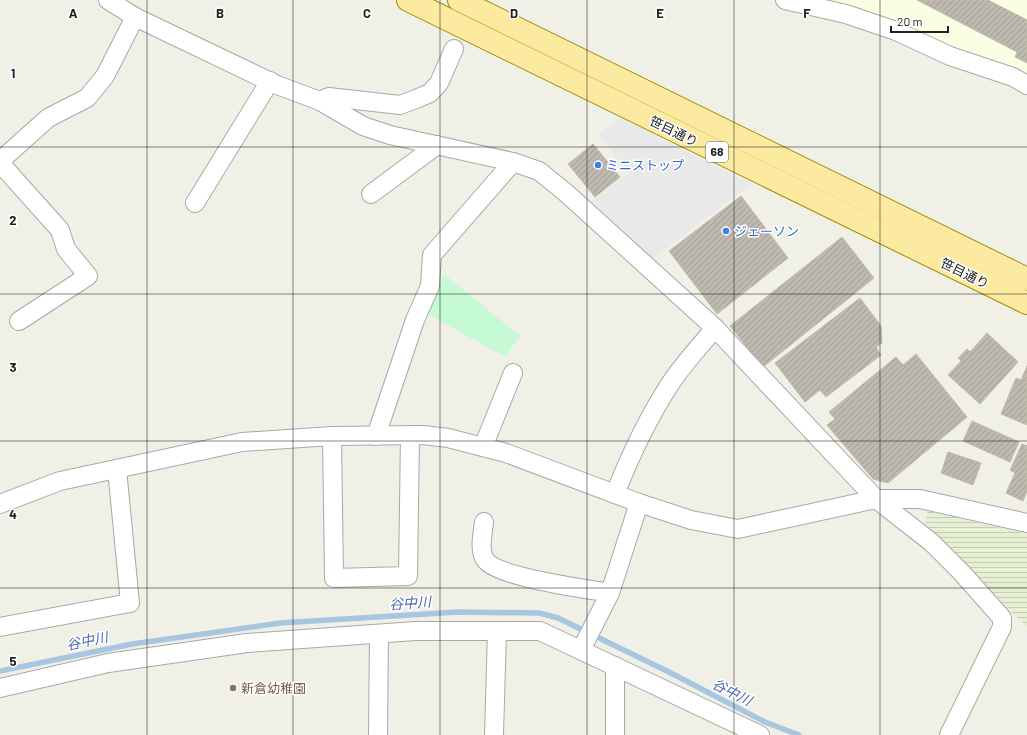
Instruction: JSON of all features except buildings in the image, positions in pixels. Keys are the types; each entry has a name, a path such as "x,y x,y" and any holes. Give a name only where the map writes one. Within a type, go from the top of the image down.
{"main road":[{"name":"笹目通り","path":"408,0 1027,303"},
{"name":"笹目通り","path":"460,0 1027,279"}],"street":[{"path":"108,0 135,17 270,81 320,101 363,126 390,135 513,162 539,171 565,192 715,328 876,499 931,542 962,573 1002,618 1002,627 949,735"},
{"path":"785,0 846,14 896,31 950,56 1013,78 1027,85"},
{"path":"19,321 88,276 66,249 60,230 0,162 48,118 87,98 105,76 135,17"},
{"path":"320,101 329,97 400,105 416,99 430,93 439,82 454,49"},
{"path":"195,202 270,81"},
{"path":"371,194 436,145"},
{"path":"376,436 415,320 430,286 432,254 513,162"},
{"path":"615,494 628,460 648,421 671,382 715,328"},
{"path":"483,447 513,373"},
{"path":"332,436 334,578 408,576 410,435"},
{"path":"0,504 60,481 242,442 332,436 410,435 448,438 506,453 638,503 690,520 738,529 876,499 920,500 1027,523"},
{"path":"0,627 130,604 117,469"},
{"path":"583,646 610,593 638,503"},
{"path":"484,522 481,547 485,559 494,568 531,579 610,593"},
{"path":"494,735 497,631"},
{"path":"0,688 108,663 239,644 415,632 540,631 583,646 615,666 732,728 760,735"},
{"path":"378,735 379,634"},
{"path":"615,666 615,735"}],"shaded area":[{"path":"822,0 1027,0 1027,78 945,45 892,20 855,6"},
{"path":"622,118 751,184 649,262 588,205 629,172 598,134"},
{"path":"928,511 1027,534 1027,627 924,527"}],"green space":[{"path":"444,274 520,336 505,357 428,314"}],"waterway":[{"name":"谷中川","path":"0,671 132,644 280,623 458,612 539,613 558,618 669,672 765,722 799,735"}],"place":[{"name":"ミニストップ","path":"598,165"},
{"name":"ジェーソン","path":"726,231"},
{"name":"新倉幼稚園","path":"233,688"}]}
